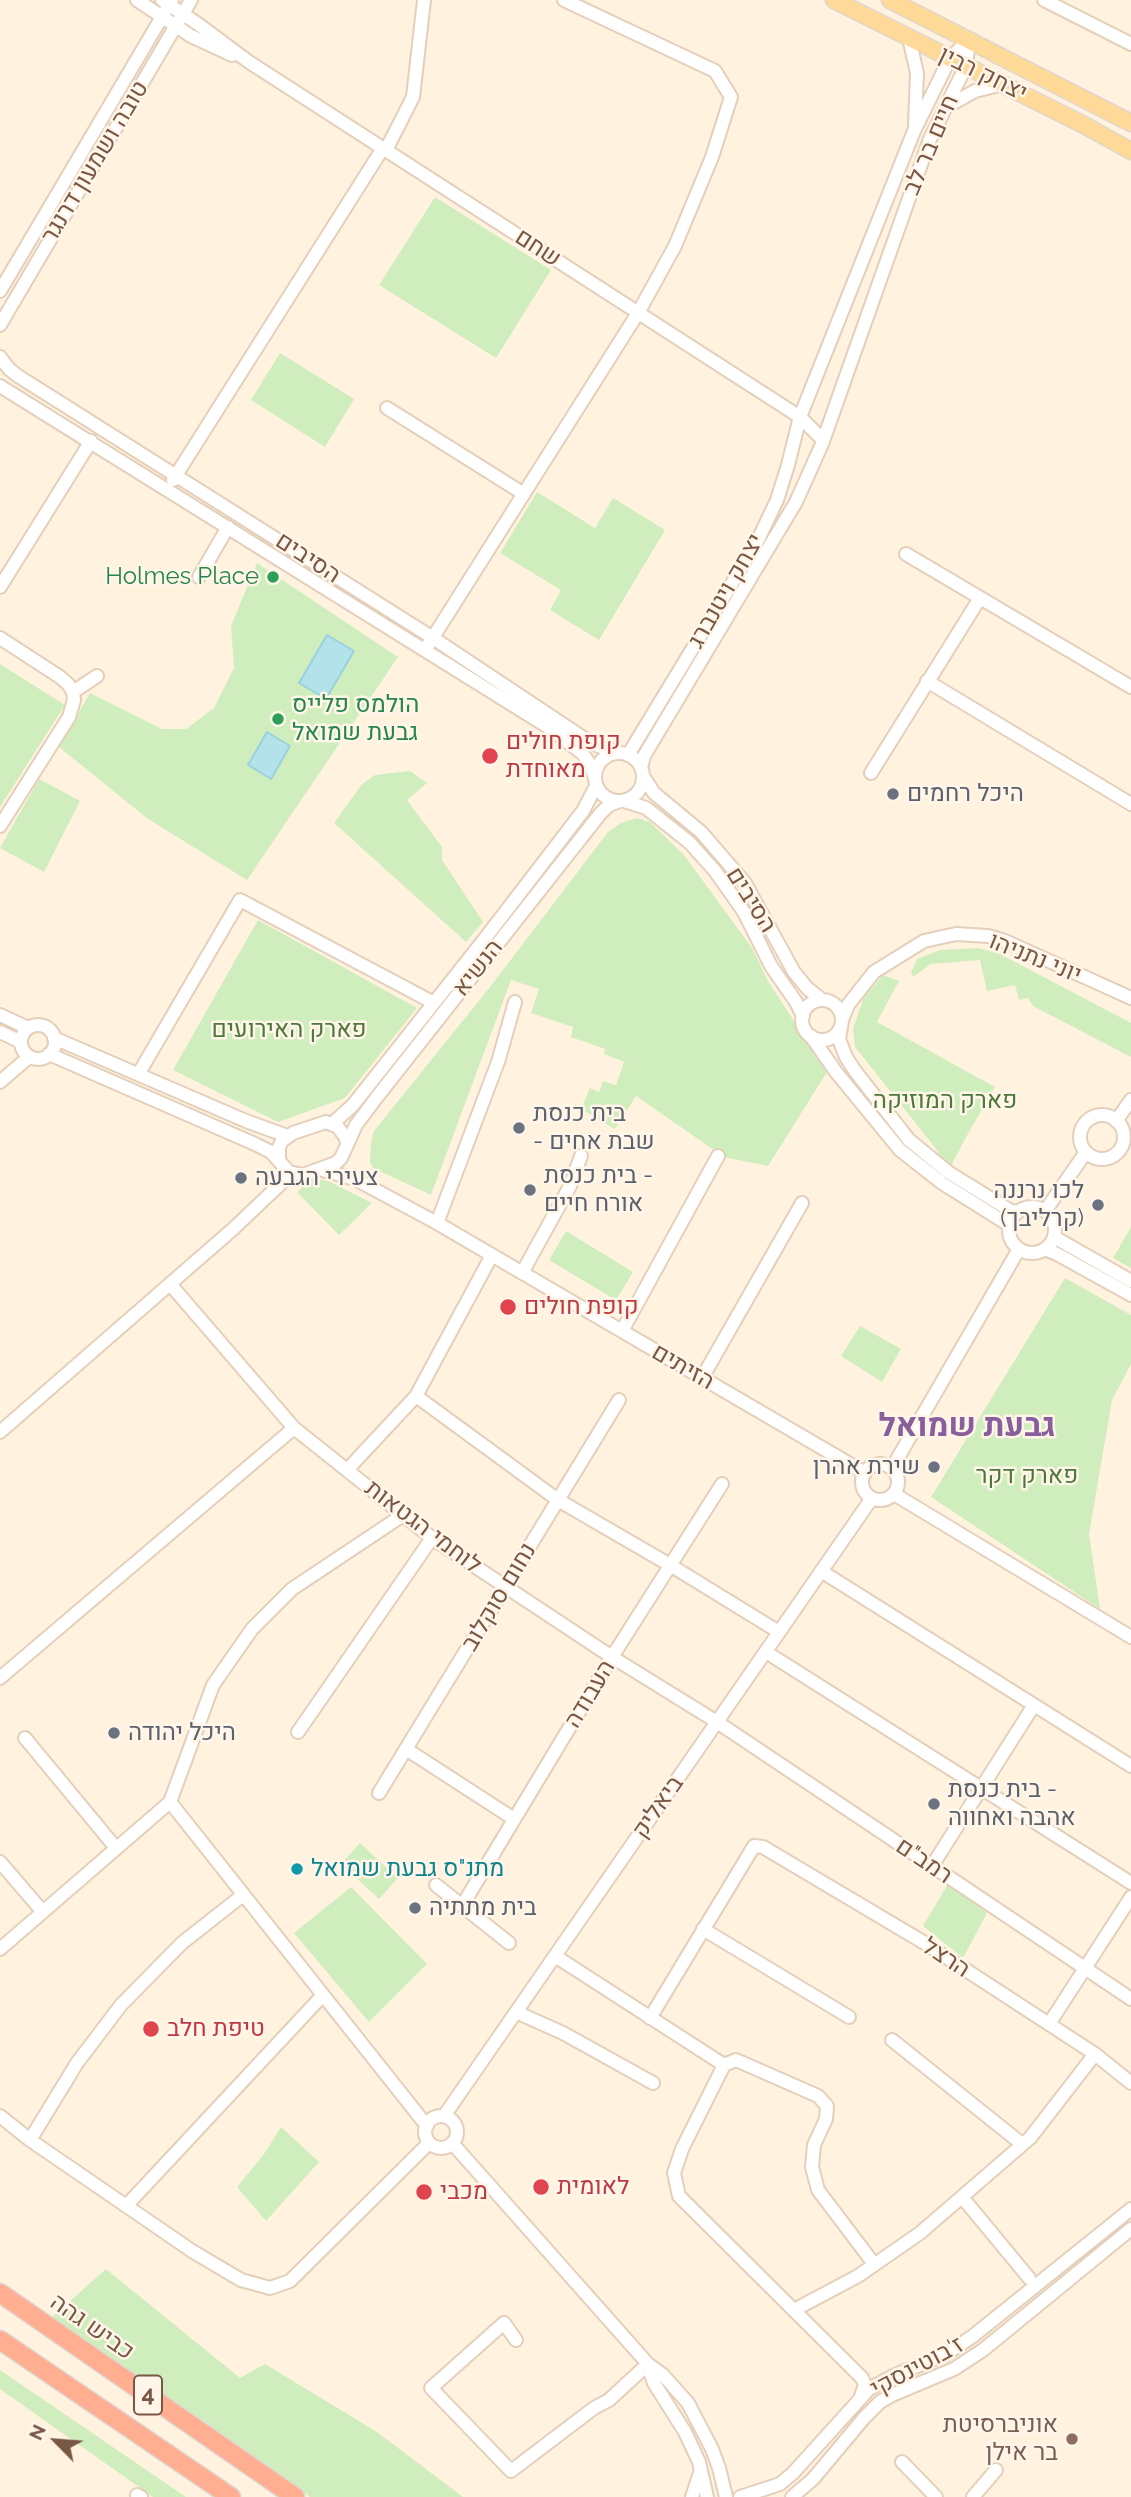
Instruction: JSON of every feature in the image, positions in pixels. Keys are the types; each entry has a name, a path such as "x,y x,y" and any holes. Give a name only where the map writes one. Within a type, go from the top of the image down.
{"highway":[{"name":"כביש גהה","path":"0,2293 295,2497"},
{"name":"4","path":"0,2340 231,2497"}],"main road":[{"name":"יצחק רבין","path":"834,0 1131,151"},
{"name":"יצחק רבין","path":"890,0 1131,123"}],"street":[{"name":"שחם","path":"137,0 175,27 248,62"},
{"name":"טובה ושמעון דרנגר","path":"0,325 191,0"},
{"path":"168,489 385,149 413,97 424,0"},
{"path":"425,650 638,313 675,246 712,158 731,97 715,71 564,0"},
{"path":"1044,0 1059,3 1131,44"},
{"name":"שחם","path":"168,1 248,62 800,417 823,442"},
{"name":"טובה ושמעון דרנגר","path":"0,291 162,18 168,1"},
{"path":"909,38 917,73 914,131"},
{"name":"חיים בר לב","path":"800,417 914,131 950,58 969,40"},
{"name":"חיים בר לב","path":"642,772 644,756 796,502 823,442 920,164 966,66 969,40"},
{"path":"945,108 975,91 1003,84"},
{"name":"הסיבים","path":"0,357 18,376 433,638 585,738 598,746 624,754"},
{"name":"הסיבים","path":"0,386 425,650 577,748 591,766 595,782"},
{"path":"387,408 524,494"},
{"name":"יצחק ויטנברג","path":"624,754 756,544 777,500 800,417"},
{"path":"0,587 91,441"},
{"path":"199,577 228,527"},
{"path":"906,555 1131,687"},
{"path":"870,773 980,598"},
{"path":"0,638 60,677 73,692 74,700 69,717 0,826"},
{"path":"73,692 97,676"},
{"path":"927,681 1131,804"},
{"path":"612,754 624,754 642,772 642,782 636,794 622,801 606,797 595,782 599,763 612,754"},
{"name":"הסיבים","path":"642,772 654,793 701,832 734,868 758,904 794,972 807,988 826,1001"},
{"name":"הנשיא","path":"332,1124 354,1105 583,811 595,782"},
{"name":"הסיבים","path":"622,801 646,808 690,843 715,872 744,912 771,966 803,1016"},
{"name":"הנשיא","path":"347,1145 368,1108 600,814 609,805 622,801"},
{"path":"139,1073 240,900 434,1003"},
{"name":"יוני נתניהו","path":"841,1023 848,1005 865,982 893,958 924,941 971,934 1005,942 1131,998"},
{"name":"יוני נתניהו","path":"826,1001 846,994 865,982"},
{"path":"1009,1225 942,1183 900,1150 836,1072 805,1029 803,1016 812,1003 826,1001 839,1009 841,1046 850,1064 909,1140 948,1172 1011,1211 1018,1212 1031,1207 1045,1211 1054,1223 1054,1237 1045,1250"},
{"path":"436,1223 498,1062 515,1002"},
{"path":"0,1015 28,1028 44,1027 54,1038 287,1136"},
{"path":"811,1036 828,1039 841,1023"},
{"path":"28,1028 21,1042 29,1057 39,1059 49,1054 53,1049 54,1038"},
{"path":"0,1032 21,1042"},
{"path":"49,1054 271,1152 283,1167 292,1173 303,1175 341,1158 347,1145 343,1131 332,1124 319,1124 287,1136 279,1147 279,1161"},
{"path":"0,1082 29,1057"},
{"path":"1116,1121 1131,1100"},
{"path":"1105,1115 1116,1121 1121,1126 1124,1138 1119,1151 1106,1159 1086,1153 1080,1140 1087,1121 1105,1115"},
{"path":"1045,1211 1086,1153"},
{"path":"522,1273 569,1190 581,1156"},
{"path":"622,1331 718,1156"},
{"name":"הזיתים","path":"341,1158 347,1172 355,1179 492,1255 865,1474"},
{"name":"הזיתים","path":"319,1169 355,1179"},
{"path":"0,1432 233,1229 292,1173"},
{"path":"702,1378 802,1203"},
{"path":"1018,1212 1009,1225 1010,1239 1019,1250 1032,1254 1045,1250 1058,1254 1131,1295"},
{"path":"1054,1237 1131,1281"},
{"path":"892,1468 1019,1250"},
{"path":"347,1470 415,1396 492,1255"},
{"name":"לוחמי הגטאות","path":"170,1284 295,1428 403,1515 505,1587 717,1722"},
{"path":"415,1396 558,1500 670,1564 779,1632"},
{"name":"נחום סוקלוב","path":"379,1793 619,1400"},
{"path":"0,1678 295,1428"},
{"path":"874,1465 892,1468 898,1477 894,1493 884,1500 872,1498 867,1494 863,1484 865,1474 874,1465"},
{"name":"העבודה","path":"462,1906 612,1657 722,1484"},
{"path":"894,1493 1131,1637"},
{"name":"ביאליק","path":"444,2116 872,1498"},
{"path":"0,1950 170,1802 213,1685 252,1629 292,1589 403,1515"},
{"path":"298,1732 432,1538"},
{"path":"821,1571 1131,1766"},
{"path":"766,1652 1131,1883"},
{"path":"932,1866 1034,1705"},
{"name":"רמב\"ם","path":"717,1722 1131,1999"},
{"path":"25,1738 116,1848"},
{"path":"406,1749 514,1819"},
{"path":"170,1802 426,2126 429,2143 438,2148 453,2144"},
{"name":"הרצל","path":"703,1929 754,1846 763,1847 923,1942 1094,2054 1131,2083"},
{"path":"0,1863 43,1912"},
{"path":"436,1885 509,1943"},
{"path":"30,2140 77,2063 121,2005 182,1943 243,1895"},
{"path":"1049,2024 1131,1898"},
{"path":"650,2018 703,1929 849,2017"},
{"path":"555,1956 724,2065"},
{"path":"127,2205 323,1995"},
{"path":"516,2012 563,2033 653,2083"},
{"path":"892,2040 1022,2144"},
{"path":"794,2310 874,2264 920,2233 1022,2144 1094,2054"},
{"path":"860,2399 864,2385 862,2378 680,2196 674,2174 682,2149 724,2065 736,2060 818,2096 827,2106 826,2119 814,2145 812,2167 818,2190 874,2264"},
{"path":"0,2116 30,2140 192,2251 241,2280 270,2288 290,2281 429,2143"},
{"path":"426,2126 433,2118 444,2116 452,2120 457,2130 453,2144"},
{"path":"453,2144 648,2364 663,2375 688,2403 712,2449 726,2497"},
{"path":"962,2197 1029,2278"},
{"name":"ז'בוטינסקי","path":"740,2497 780,2484 879,2382 935,2359 973,2336 1131,2209"},
{"name":"ז'בוטינסקי","path":"797,2496 880,2403 892,2395 954,2369 983,2350 1130,2231"},
{"path":"516,2340 504,2323 431,2388 511,2472 608,2400 648,2364"},
{"path":"648,2364 654,2383 685,2432 699,2462 707,2497"},
{"path":"692,2497 698,2483 699,2462"},
{"path":"902,2462 936,2497"},
{"path":"973,2497 996,2470"},
{"path":"723,2483 754,2494"},
{"path":"780,2484 797,2496"}],"green space":[{"path":"435,197 551,270 496,358 379,285"},
{"path":"280,353 354,399 325,447 251,400"},
{"path":"537,492 595,528 613,498 665,530 599,640 550,610 561,590 500,553"},
{"name":"הולמס פלייס גבעת שמואל","path":"257,563 398,657 247,880 148,819 59,747 90,693 162,729 186,729 214,708 234,668 231,626"},
{"path":"0,664 65,705 0,807"},
{"path":"410,771 427,783 407,800 442,847 442,860 483,922 466,942 334,823 362,784 375,775"},
{"path":"39,779 80,801 44,872 0,848"},
{"path":"637,818 650,822 684,855 752,948 768,981 827,1072 768,1166 724,1157 636,1096 615,1129 581,1109 590,1088 599,1092 603,1081 616,1085 624,1062 604,1054 605,1049 571,1037 573,1027 531,1013 539,989 511,980 431,1195 373,1168 370,1162 374,1131 490,987 608,832 621,823"},
{"name":"פארק האירועים","path":"258,920 417,1008 345,1098 278,1122 173,1070"},
{"path":"978,948 1000,954 1131,1023 1131,1057 1033,1006 1028,998 1019,1000 1015,985 987,991 980,960 931,964 913,977 911,973 917,959 940,950"},
{"name":"פארק המוזיקה","path":"883,975 899,981 877,1022 995,1087 948,1172 937,1150 855,1047 853,1029 863,999"},
{"path":"313,1178 328,1181 372,1203 339,1235 297,1192"},
{"path":"1131,1227 1131,1268 1113,1258"},
{"path":"566,1231 633,1272 616,1300 549,1260"},
{"name":"פארק דקר","path":"1065,1278 1131,1315 1131,1364 1112,1400 1089,1534 1100,1609 931,1497"},
{"path":"860,1326 901,1349 882,1382 841,1356"},
{"path":"360,1843 398,1878 379,1899 341,1864"},
{"path":"948,1884 987,1913 963,1958 923,1926"},
{"path":"351,1887 427,1964 369,2022 294,1933"},
{"path":"281,2127 319,2162 266,2221 237,2187 264,2154"},
{"path":"106,2269 240,2378 265,2364 377,2432 463,2497 310,2497 50,2319"},
{"path":"0,2370 186,2497 153,2497 0,2389"}],"water":[{"path":"327,635 354,651 326,699 299,683"},
{"path":"267,732 290,746 271,779 248,765"}],"place":[{"name":"Holmes Place","path":"273,577"},
{"name":"הולמס פלייס גבעת שמואל","path":"278,719"},
{"name":"קופת חולים מאוחדת","path":"490,756"},
{"name":"היכל רחמים","path":"893,794"},
{"name":"בית כנסת - שבת אחים","path":"519,1128"},
{"name":"צעירי הגבעה","path":"241,1178"},
{"name":"בית כנסת - אורח חיים","path":"530,1190"},
{"name":"לכו נרננה (קרליבך)","path":"1098,1205"},
{"name":"קופת חולים","path":"508,1307"},
{"name":"שירת אהרן","path":"934,1467"},
{"name":"היכל יהודה","path":"114,1733"},
{"name":"בית כנסת - אהבה ואחווה","path":"934,1804"},
{"name":"מתנ\"ס גבעת שמואל","path":"297,1869"},
{"name":"בית מתתיה","path":"415,1908"},
{"name":"טיפת חלב","path":"151,2029"},
{"name":"לאומית","path":"541,2187"},
{"name":"מכבי","path":"424,2192"},
{"name":"אוניברסיטת בר אילן","path":"1072,2439"}],"district":[{"name":"גבעת שמואל","path":"967,1426"}]}
